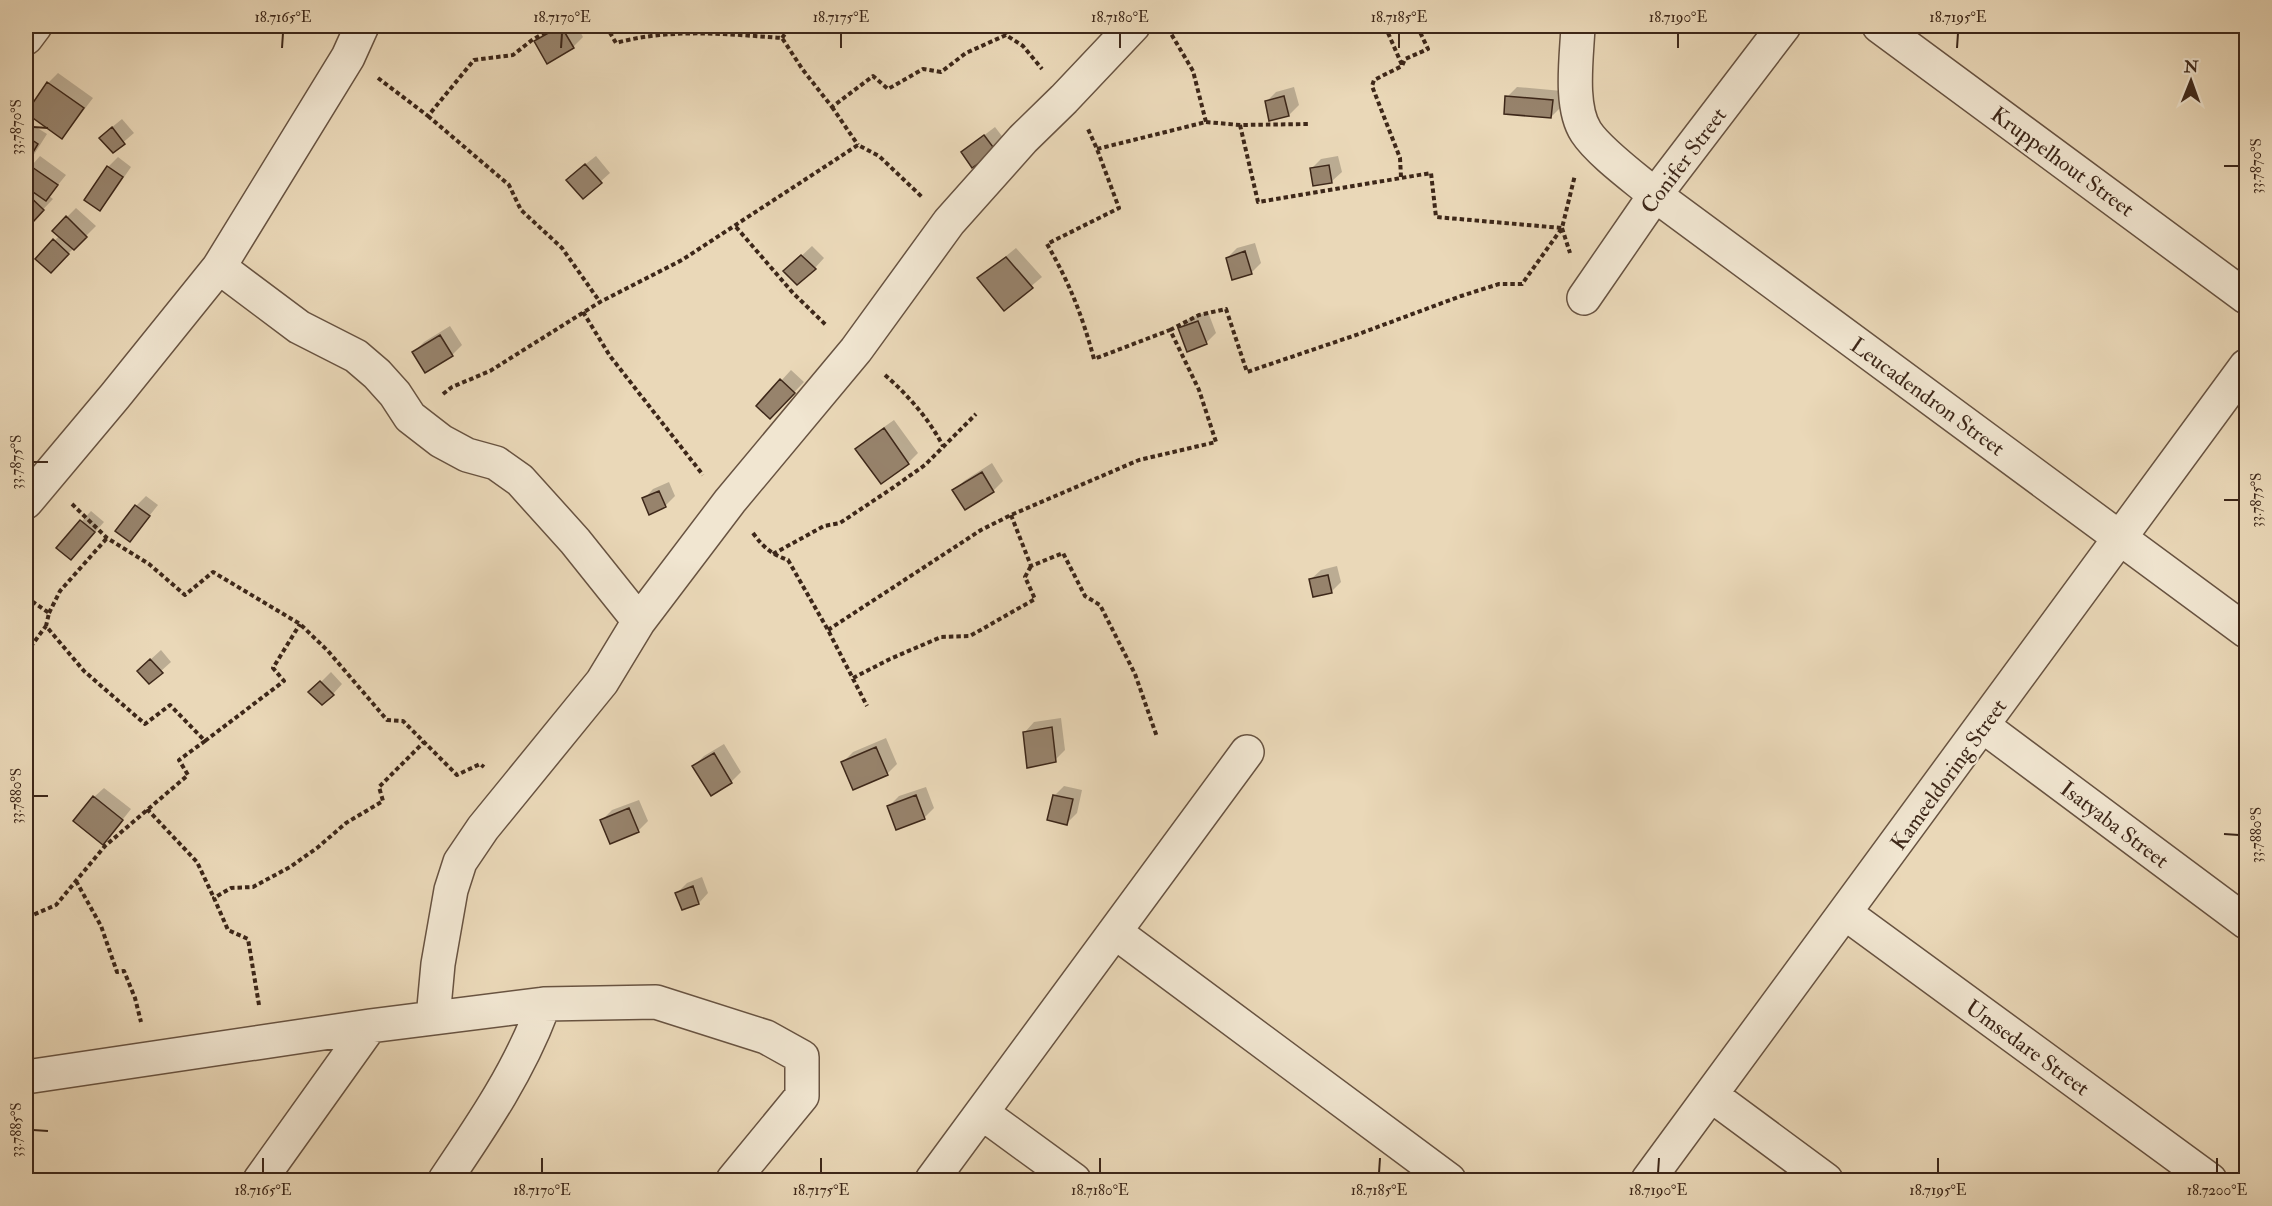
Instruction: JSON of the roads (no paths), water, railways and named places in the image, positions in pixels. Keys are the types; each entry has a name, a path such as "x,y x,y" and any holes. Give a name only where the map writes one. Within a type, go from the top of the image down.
{"street":[{"path":"26,38 34,26"},
{"path":"35,490 115,396 219,267 348,57 362,26"},
{"path":"433,1018 438,964 451,890 460,862 513,789 602,682 639,621 730,501 856,350 949,222 1023,139 1133,26"},
{"name":"Leucadendron Street","path":"1578,26 1576,98 1579,117 1586,132 1612,158 1655,195 2247,631"},
{"name":"Conifer Street","path":"1584,297 1655,195 1784,26"},
{"name":"Kruppelhout Street","path":"1879,26 2247,297"},
{"path":"219,267 299,327 356,356 389,388 410,417 453,449 496,463 520,480 575,541 639,621"},
{"name":"Kameeldoring Street","path":"1648,1180 2247,366"},
{"name":"Isatyaba Street","path":"1983,726 2247,922"},
{"path":"932,1180 1246,752"},
{"name":"Umsedare Street","path":"1845,913 2210,1180"},
{"path":"1115,932 1449,1180"},
{"path":"26,1077 370,1026 544,1004 656,1002 766,1037 802,1057 802,1096 733,1180"},
{"path":"445,1180 489,1115 534,1032 544,1004"},
{"path":"260,1180 370,1026"},
{"path":"1711,1095 1826,1180"},
{"path":"982,1113 1074,1180"}]}
